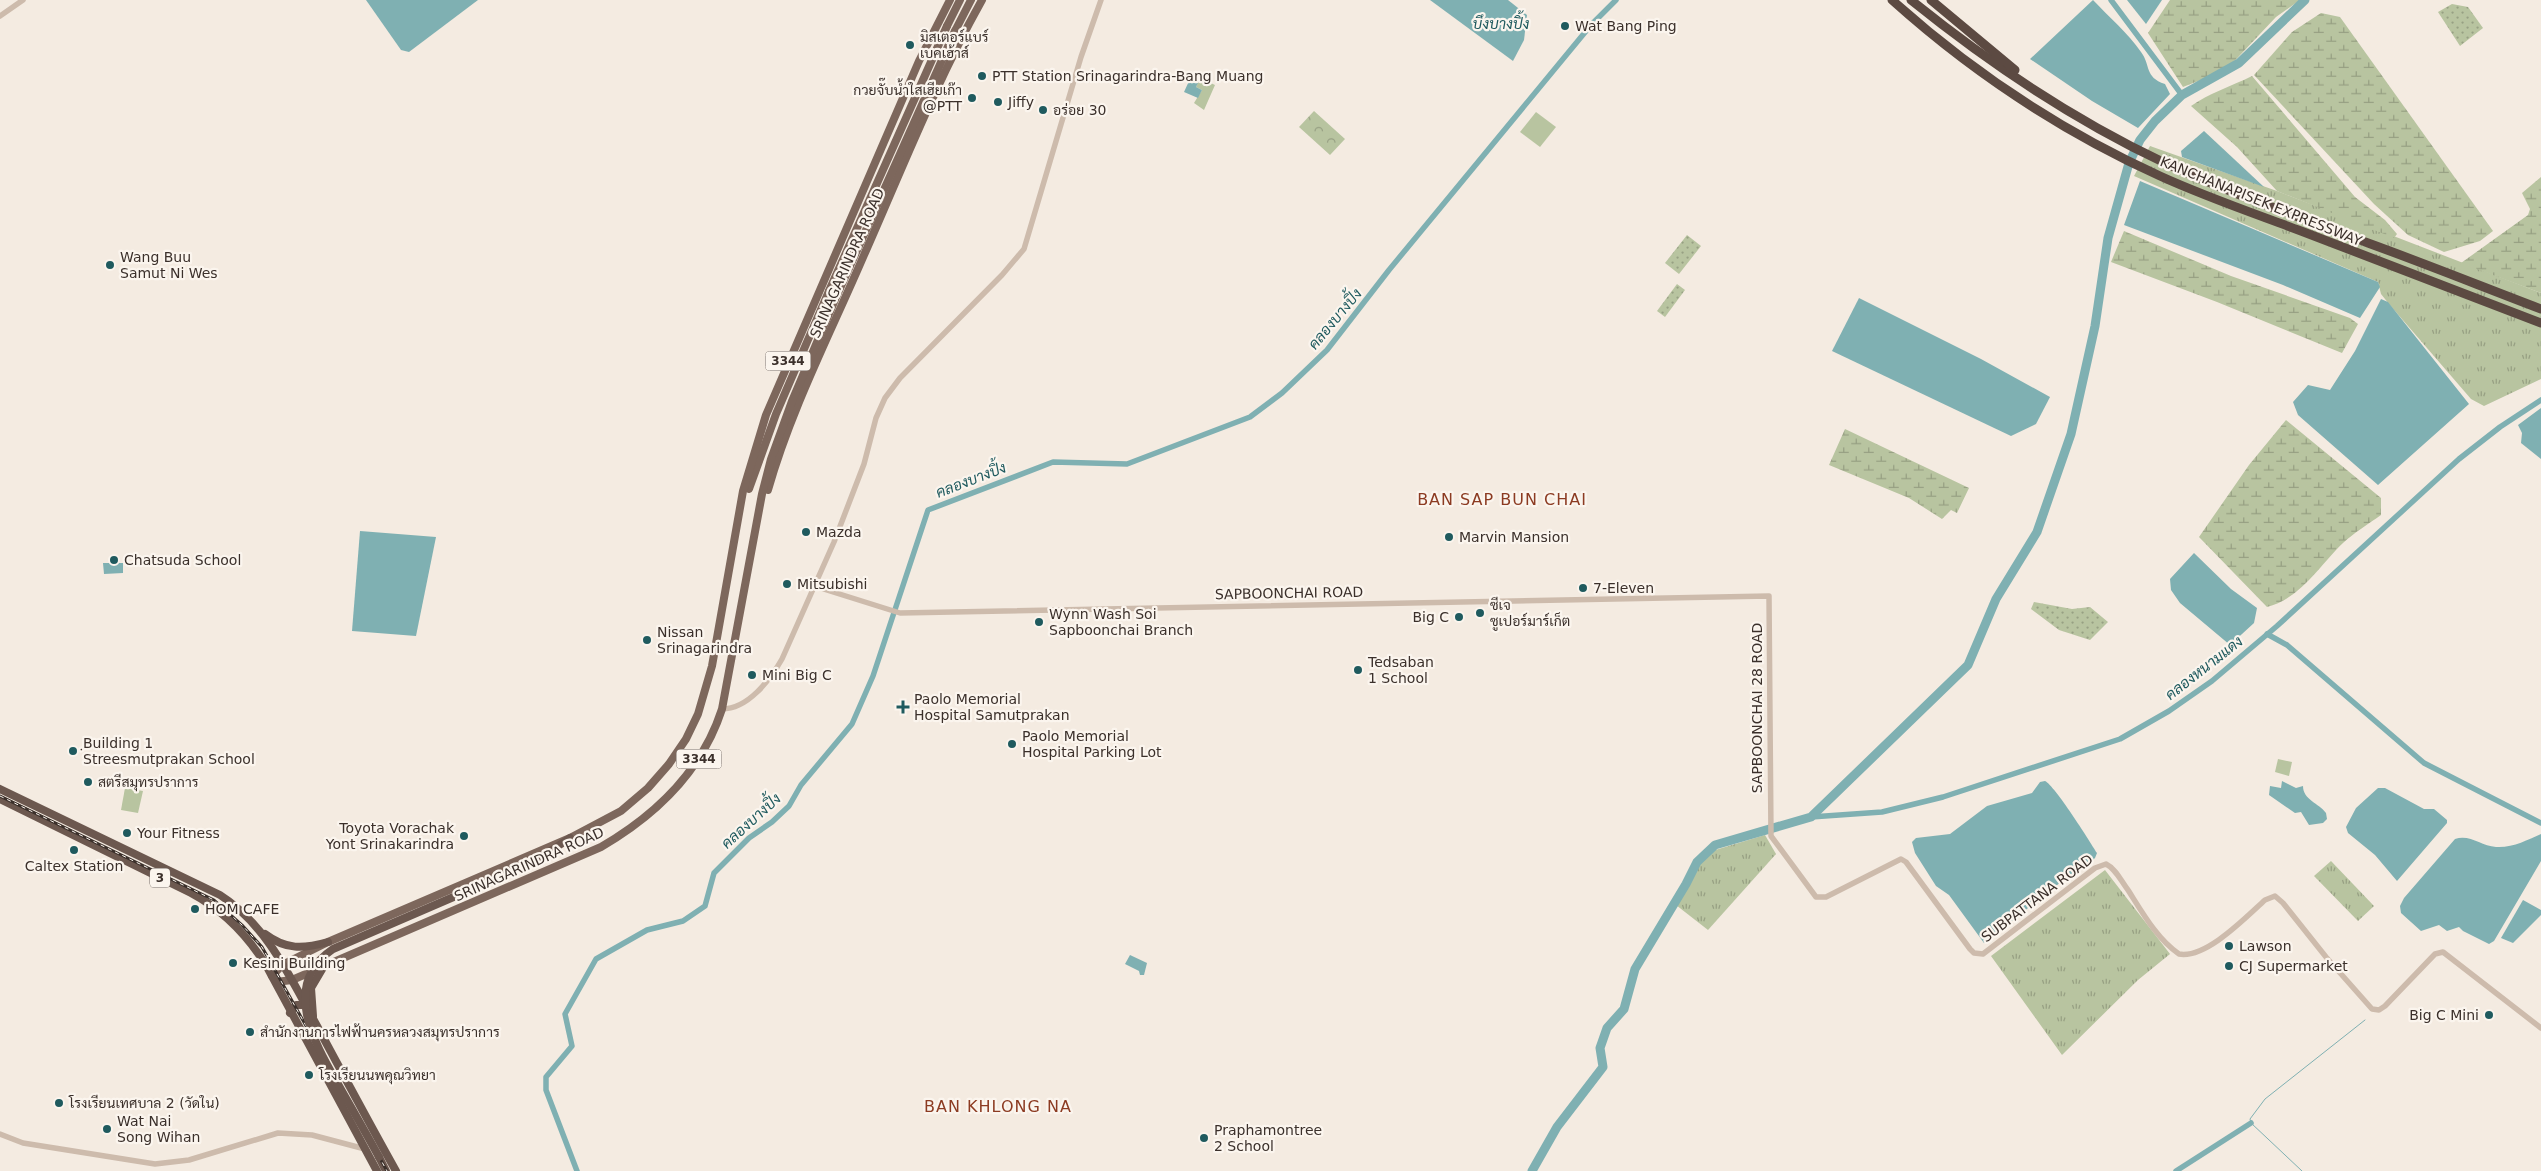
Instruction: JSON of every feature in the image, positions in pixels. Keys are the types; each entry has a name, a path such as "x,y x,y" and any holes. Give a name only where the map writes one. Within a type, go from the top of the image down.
{"highway":[{"name":"KANCHANAPISEK EXPRESSWAY","path":"1892,0 1969,62 2029,103 2075,132 2158,175 2248,212 2541,323"},
{"name":"KANCHANAPISEK EXPRESSWAY","path":"1911,0 1952,32 2036,90 2082,119 2166,163 2254,201 2541,309"},
{"path":"1931,0 1994,51 2036,90"},
{"name":"3","path":"0,789 220,895 243,913 257,928 292,980 396,1171"},
{"name":"3","path":"0,799 201,898 232,922 257,950 274,979 290,1013 377,1171"},
{"path":"386,1171 316,1043 307,1016 305,996 308,980 319,960 332,949 537,860 570,838"},
{"path":"244,935 248,938 255,937 257,928 273,940 290,947 309,948 328,942"},
{"path":"313,1020 311,988 324,966"},
{"path":"290,1013 296,1005 305,1005"}],"main road":[{"name":"SRINAGARINDRA ROAD","path":"950,0 862,191 770,406 748,471 707,688 686,739 665,769 634,800 602,822 570,838 328,942 282,965 274,979 292,980 585,854 621,836 659,805 689,773 707,745 722,709 766,478 777,441 838,295 954,31 971,0"},
{"name":"SRINAGARINDRA ROAD","path":"735,539 748,491 767,437 946,26 960,0"},
{"name":"SRINAGARINDRA ROAD","path":"754,543 782,447 916,136 952,57 982,0"},
{"path":"891,126 892,136 899,143 908,142 916,136"},
{"path":"862,191 871,185 880,185 886,191 888,202"},
{"path":"350,933 346,939 346,945 349,950 355,952"}],"street":[{"path":"0,16 24,0"},
{"path":"722,709 738,706 757,691 772,675 796,628 854,492 872,439 876,418 885,398 900,378 1002,275 1024,249 1081,57 1101,0"},
{"name":"SAPBOONCHAI ROAD","path":"814,586 900,613 1769,596"},
{"name":"SAPBOONCHAI 28 ROAD","path":"1769,596 1771,836"},
{"name":"SUBPATTANA ROAD","path":"1771,836 1818,898 1826,897 1901,859 1906,862 1970,949 1979,954 1988,951 2095,868 2106,864 2115,871 2148,921 2168,946 2179,954 2191,954 2213,944 2265,900 2275,896 2283,903 2326,957 2372,1009 2379,1010 2384,1006 2435,954 2442,952 2541,1028"},
{"path":"0,1134 24,1143 155,1164 189,1160 278,1133 312,1135 365,1149"}],"green space":[{"path":"2170,0 2300,0 2276,17 2226,70 2183,87 2148,33"},
{"path":"2452,4 2468,7 2483,28 2460,46 2438,12"},
{"path":"2321,13 2340,17 2493,231 2480,241 2444,252 2408,235 2374,204 2254,75 2292,32"},
{"path":"2252,76 2355,197 2385,220 2397,234 2394,238 2277,191 2237,147 2191,106 2213,93"},
{"path":"1200,78 1215,85 1204,110 1194,103 1202,90 1196,87"},
{"path":"1314,111 1345,139 1330,155 1299,127"},
{"path":"1536,112 1556,127 1540,147 1520,132"},
{"path":"2150,146 2277,191 2541,293 2541,379 2484,406 2471,399 2381,294 2378,282 2134,176"},
{"path":"2541,177 2541,293 2461,263 2528,215 2530,209 2522,193"},
{"path":"2124,231 2231,276 2350,318 2358,324 2342,353 2217,302 2111,262"},
{"path":"1687,235 1701,246 1679,274 1665,263"},
{"path":"1677,284 1685,290 1665,317 1657,311"},
{"path":"2286,420 2381,498 2381,515 2343,543 2309,580 2290,597 2267,607 2199,537 2249,465"},
{"path":"1845,429 1969,488 1957,513 1951,510 1942,519 1909,498 1829,465"},
{"path":"2034,602 2072,609 2090,607 2108,622 2090,640 2059,630 2031,609"},
{"path":"2278,759 2292,762 2289,776 2275,772"},
{"path":"125,788 143,791 138,813 121,810"},
{"path":"1765,835 1776,854 1708,930 1676,905 1699,865 1712,851"},
{"path":"2331,861 2374,906 2358,921 2314,876"},
{"path":"2105,870 2170,954 2138,980 2062,1055 1991,956"}],"water":[{"path":"366,0 478,0 409,52 401,50"},
{"name":"บึงบางปิ้ง","path":"1430,0 1508,0 1527,15 1524,40 1513,61"},
{"path":"2093,0 2136,45 2144,57 2151,74 2158,81 2165,84 2170,94 2138,128 2092,101 2030,59"},
{"path":"2127,0 2162,0 2146,24"},
{"path":"1190,79 1198,83 1196,87 1202,90 1198,98 1184,92"},
{"path":"2204,131 2264,187 2182,157 2181,151"},
{"path":"2140,181 2378,282 2380,287 2360,318 2283,285 2124,225"},
{"path":"1859,298 1981,359 2050,397 2036,424 2011,436 1832,351"},
{"path":"2381,299 2388,302 2469,404 2378,485 2298,415 2293,402 2308,385 2330,390 2355,351"},
{"path":"2541,408 2541,459 2521,443 2522,433 2518,425"},
{"path":"360,531 436,537 416,636 352,631"},
{"path":"2194,553 2231,589 2257,608 2254,623 2230,645 2180,603 2171,590 2170,579"},
{"path":"103,563 123,563 123,573 104,574"},
{"path":"2045,781 2064,803 2097,853 2095,858 2086,866 2071,874 1984,943 1949,895 1936,886 1915,853 1912,842 1916,838 1950,834 1987,806 2032,793 2040,782"},
{"path":"2282,781 2296,788 2303,786 2306,795 2326,813 2327,819 2323,823 2309,825 2301,812 2295,813 2269,795 2270,786 2281,788"},
{"path":"2378,788 2385,788 2424,809 2434,809 2447,820 2447,823 2397,881 2375,855 2348,833 2346,827 2356,808"},
{"path":"2541,834 2541,861 2494,941 2489,944 2463,931 2459,927 2447,931 2439,925 2421,931 2401,913 2400,906 2404,898 2455,839 2466,838 2491,846 2502,847 2520,843"},
{"path":"2523,900 2541,910 2541,915 2513,943 2501,938"},
{"path":"1130,955 1147,963 1144,975 1140,975 1139,971 1125,964"}],"waterway":[{"name":"คลองบางปิ้ง","path":"577,1171 546,1090 546,1077 572,1046 565,1014 596,959 647,930 683,921 705,906 714,873 749,838 772,822 789,806 801,785 852,724 873,676 928,510 1053,462 1127,464 1250,417 1282,393 1327,350 1389,270 1591,25 1616,0"},
{"path":"2111,0 2182,95"},
{"path":"1532,1171 1557,1127 1603,1067 1600,1048 1607,1028 1624,1009 1635,969 1686,884 1697,862 1715,845 1811,817 1968,665 1996,599 2037,532 2071,434 2095,326 2108,238 2129,163 2140,140 2155,121 2182,95 2239,63 2305,0"},
{"name":"คลองหนามแดง","path":"1811,817 1882,812 1943,797 2120,739 2169,711 2212,681 2277,626 2459,459 2500,427 2541,400"},
{"path":"2267,634 2287,645 2424,763 2541,823"},
{"path":"2302,1171 2251,1123 2250,1119 2265,1099 2365,1020"},
{"path":"2176,1171 2251,1123"}],"railway":[{"path":"0,796 214,900 242,925 262,947 387,1171"}],"place":[{"name":"Wat Bang Ping","path":"1565,26"},
{"name":"มิสเตอร์แบร์ เบคเฮ้าส์","path":"910,45"},
{"name":"PTT Station Srinagarindra-Bang Muang","path":"982,76"},
{"name":"กวยจั๊บน้ำใสเฮียเก๊า @PTT","path":"972,98"},
{"name":"Jiffy","path":"998,102"},
{"name":"อร่อย 30","path":"1043,110"},
{"name":"Wang Buu Samut Ni Wes","path":"110,265"},
{"name":"Mazda","path":"806,532"},
{"name":"Marvin Mansion","path":"1449,537"},
{"name":"Chatsuda School","path":"114,560"},
{"name":"Mitsubishi","path":"787,584"},
{"name":"7-Eleven","path":"1583,588"},
{"name":"ซีเจ ซูเปอร์มาร์เก็ต","path":"1480,613"},
{"name":"Big C","path":"1459,617"},
{"name":"Wynn Wash Soi Sapboonchai Branch","path":"1039,622"},
{"name":"Nissan Srinagarindra","path":"647,640"},
{"name":"Tedsaban 1 School","path":"1358,670"},
{"name":"Mini Big C","path":"752,675"},
{"name":"Paolo Memorial Hospital Samutprakan","path":"903,707"},
{"name":"Paolo Memorial Hospital Parking Lot","path":"1012,744"},
{"name":"ฺBuilding 1 Streesmutprakan School","path":"73,751"},
{"name":"สตรีสมุทรปราการ","path":"88,782"},
{"name":"Your Fitness","path":"127,833"},
{"name":"Toyota Vorachak Yont Srinakarindra","path":"464,836"},
{"name":"Caltex Station","path":"74,850"},
{"name":"HOM CAFE","path":"195,909"},
{"name":"Lawson","path":"2229,946"},
{"name":"Kesini Building","path":"233,963"},
{"name":"CJ Supermarket","path":"2229,966"},
{"name":"Big C Mini","path":"2489,1015"},
{"name":"สำนักงานการไฟฟ้านครหลวงสมุทรปราการ","path":"250,1032"},
{"name":"โรงเรียนนพคุณวิทยา","path":"309,1075"},
{"name":"โรงเรียนเทศบาล 2 (วัดใน)","path":"59,1103"},
{"name":"Wat Nai Song Wihan","path":"107,1129"},
{"name":"Praphamontree 2 School","path":"1204,1138"}],"district":[{"name":"BAN SAP BUN CHAI","path":"1502,499"},
{"name":"BAN KHLONG NA","path":"998,1106"}]}
